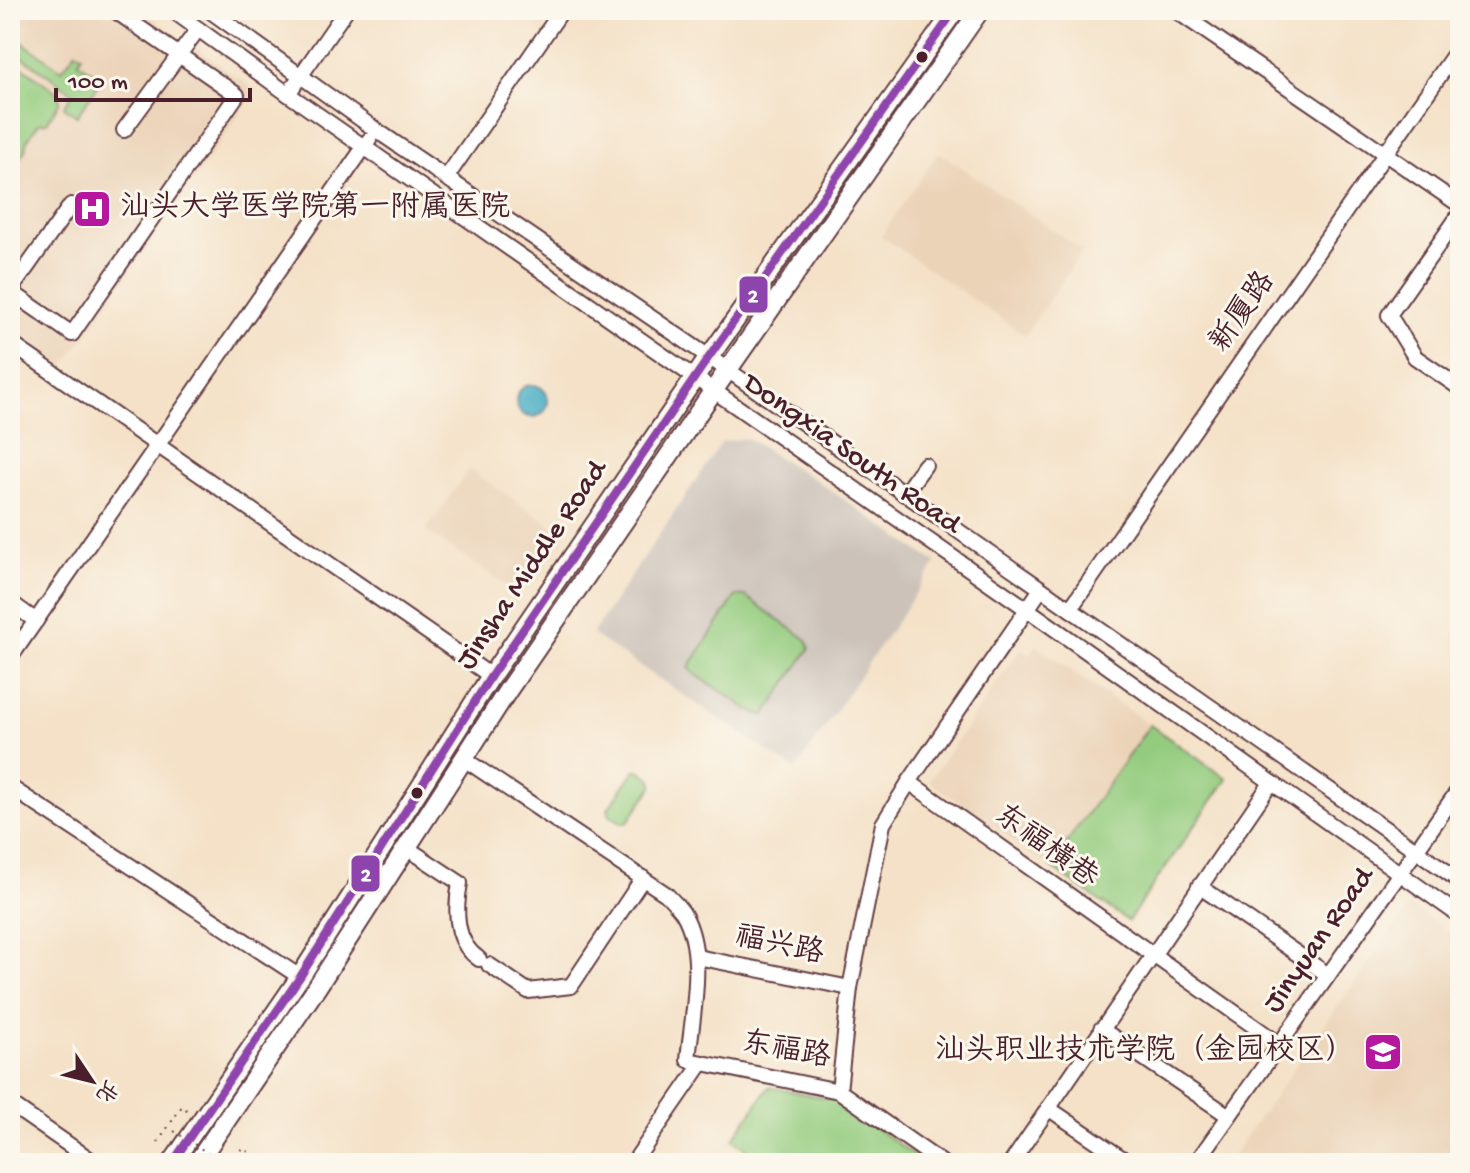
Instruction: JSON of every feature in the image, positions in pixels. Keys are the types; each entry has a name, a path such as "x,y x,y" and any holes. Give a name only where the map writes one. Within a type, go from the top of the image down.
{"main road":[{"name":"Jinsha Middle Road","path":"172,1163 300,977 491,676 709,357 955,10"},
{"name":"Jinsha Middle Road","path":"197,1163 317,987 464,759 727,371 980,10"}],"street":[{"path":"71,205 10,291 72,334 237,95 114,10"},
{"name":"Dongxia South Road","path":"172,10 1460,916"},
{"name":"Dongxia South Road","path":"209,10 376,130 709,357 1460,881"},
{"path":"288,94 346,10"},
{"path":"1175,10 1460,205"},
{"path":"446,178 560,13"},
{"path":"124,130 198,29"},
{"name":"新厦路","path":"1070,609 1460,46"},
{"path":"10,658 376,130"},
{"path":"1460,214 1389,315 1415,357 1460,388"},
{"path":"10,343 491,676"},
{"path":"904,494 925,465"},
{"name":"东福路","path":"464,759 666,894 682,912 692,934 697,957 688,1060 839,1091 850,988 883,824 1041,589"},
{"path":"10,602 36,621"},
{"name":"东福横巷","path":"909,782 1279,1044"},
{"path":"1011,1163 1271,783"},
{"path":"10,787 300,977"},
{"name":"Jinyuan Road","path":"1196,1163 1460,788"},
{"path":"407,848 460,883 456,906 461,937 468,952 528,991 571,986 643,878"},
{"path":"1199,886 1328,975"},
{"name":"福兴路","path":"697,957 850,988"},
{"path":"1101,1029 1229,1116"},
{"path":"633,1163 702,1063"},
{"path":"839,1091 942,1163"},
{"path":"10,1104 95,1163"},
{"path":"1048,1108 1129,1163"}],"path":[{"path":"158,1142 182,1106 188,1110"},
{"path":"174,1131 223,1163"},
{"path":"231,1163 242,1148 249,1152 242,1163"}],"shaded area":[{"name":"汕头大学医学院第一附属医院","path":"10,10 141,10 256,90 64,366 10,328"},
{"path":"939,152 1083,251 1025,335 881,236"},
{"path":"746,438 814,479 936,563 796,770 592,634 722,442"},
{"path":"469,469 557,529 515,591 426,531"},
{"path":"1036,646 1227,779 1128,921 929,781 1021,649 1030,655"},
{"name":"汕头职业技术学院（金园校区）","path":"1410,905 1460,940 1460,1163 1227,1163"}],"green space":[{"path":"10,24 20,31 16,38 62,70 76,51 82,55 78,62 102,79 77,116 64,107 73,93 10,48"},
{"path":"10,58 58,93 60,101 47,122 39,123 13,168 10,168"},
{"path":"736,596 745,596 807,640 810,648 765,715 750,710 689,667"},
{"path":"1150,725 1227,779 1128,921 1050,866"},
{"path":"635,770 652,779 653,786 627,823 622,823 610,815 608,809"},
{"path":"769,1087 836,1100 917,1157 913,1163 740,1163 748,1150 733,1139"}],"water":[{"path":"532,385 543,390 548,401 543,412 532,417 521,412 516,401 521,390"}],"transit line":[{"name":"2","path":"172,1163 300,977 491,676 709,357 955,10"}],"place":[{"name":"汕头大学医学院第一附属医院","path":"92,209"},
{"name":"汕头职业技术学院（金园校区）","path":"1383,1052"}]}
